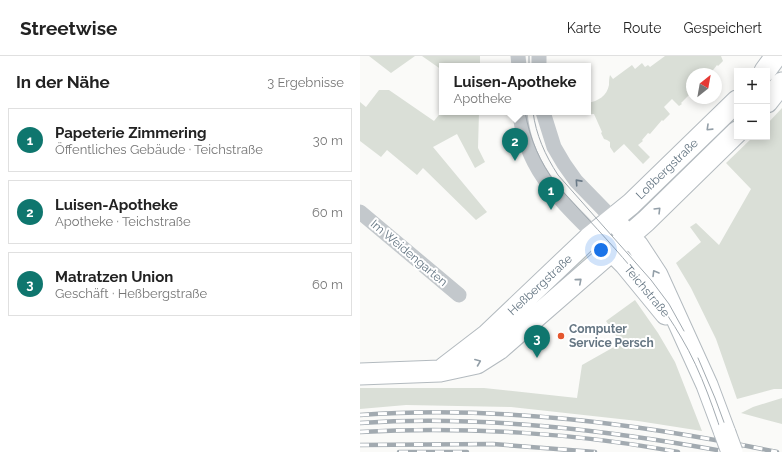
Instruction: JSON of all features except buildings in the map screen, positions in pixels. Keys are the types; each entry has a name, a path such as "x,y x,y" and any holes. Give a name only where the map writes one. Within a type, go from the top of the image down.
{"main road":[{"path":"767,68 776,56"},
{"path":"770,98 782,83"},
{"name":"Loßbergstraße","path":"594,234 636,200 734,104"},
{"name":"Loßbergstraße","path":"629,236 734,135"},
{"name":"Teichstraße","path":"612,218 629,236 657,275 707,385 728,443"},
{"name":"Teichstraße","path":"594,234 646,288 683,334"},
{"name":"Heßbergstraße","path":"493,342 594,234"},
{"name":"Heßbergstraße","path":"360,374 440,371 493,342 612,251 629,236"}],"street":[{"name":"Teichstraße","path":"520,115 521,126 526,146 537,169 553,190 594,234"},
{"name":"Teichstraße","path":"544,115 554,147 564,164 576,181 612,218"},
{"name":"Im Weidengarten","path":"360,212 459,295"}],"shaded area":[{"path":"369,56 415,56 391,73"},
{"path":"422,56 480,56 480,63 439,63 439,68"},
{"path":"665,56 721,56 723,61 715,68 686,68 686,98 679,106 672,99 664,107 670,114 663,121 662,120 650,134 648,133 642,140 643,141 638,145 650,157 643,164 624,144 614,153 610,147 610,142 604,139 594,114 591,114 591,102 604,95 608,89 610,75 613,79 632,65 635,69 642,63 645,67 648,65 650,67"},
{"path":"379,90 389,90 434,121 439,115 479,115 478,148 485,162 475,168 457,134 433,147 487,212 476,220 423,168 417,175 387,150 381,157 360,141 360,102 366,107"},
{"path":"782,108 782,389 774,389 737,399 716,339 691,288 676,263 701,242 690,227 696,223 719,245 751,189 726,163 750,140 770,140 770,121"},
{"path":"734,118 734,126 644,213 639,208"},
{"path":"584,254 587,257 504,335"},
{"path":"635,300 658,333 675,362 702,431 638,421 511,407 406,405 360,409 360,388 484,388 577,398 582,365 621,343 606,321"},
{"path":"782,398 782,424 741,413 753,407"}],"tram line":[{"path":"529,56 529,63"},
{"path":"526,115 536,150 556,184 639,276 668,316 689,350 702,378 728,452"},
{"path":"534,115 536,129 542,145 558,175 651,280 669,304 684,331"},
{"path":"698,358 735,452"}],"railway":[{"path":"360,415 465,413 570,419 674,433 777,452"},
{"path":"360,423 452,421 545,426 637,437 728,452"},
{"path":"360,432 439,430 520,433 600,440 678,452"},
{"path":"360,445 493,444 595,452"},
{"path":"399,452 467,452"}],"place":[{"name":"Luisen-Apotheke","path":"515,161"},
{"name":"Papeterie Zimmering","path":"551,210"},
{"name":"Computer Service Persch","path":"561,336"},
{"name":"Matratzen Union","path":"537,358"}]}
